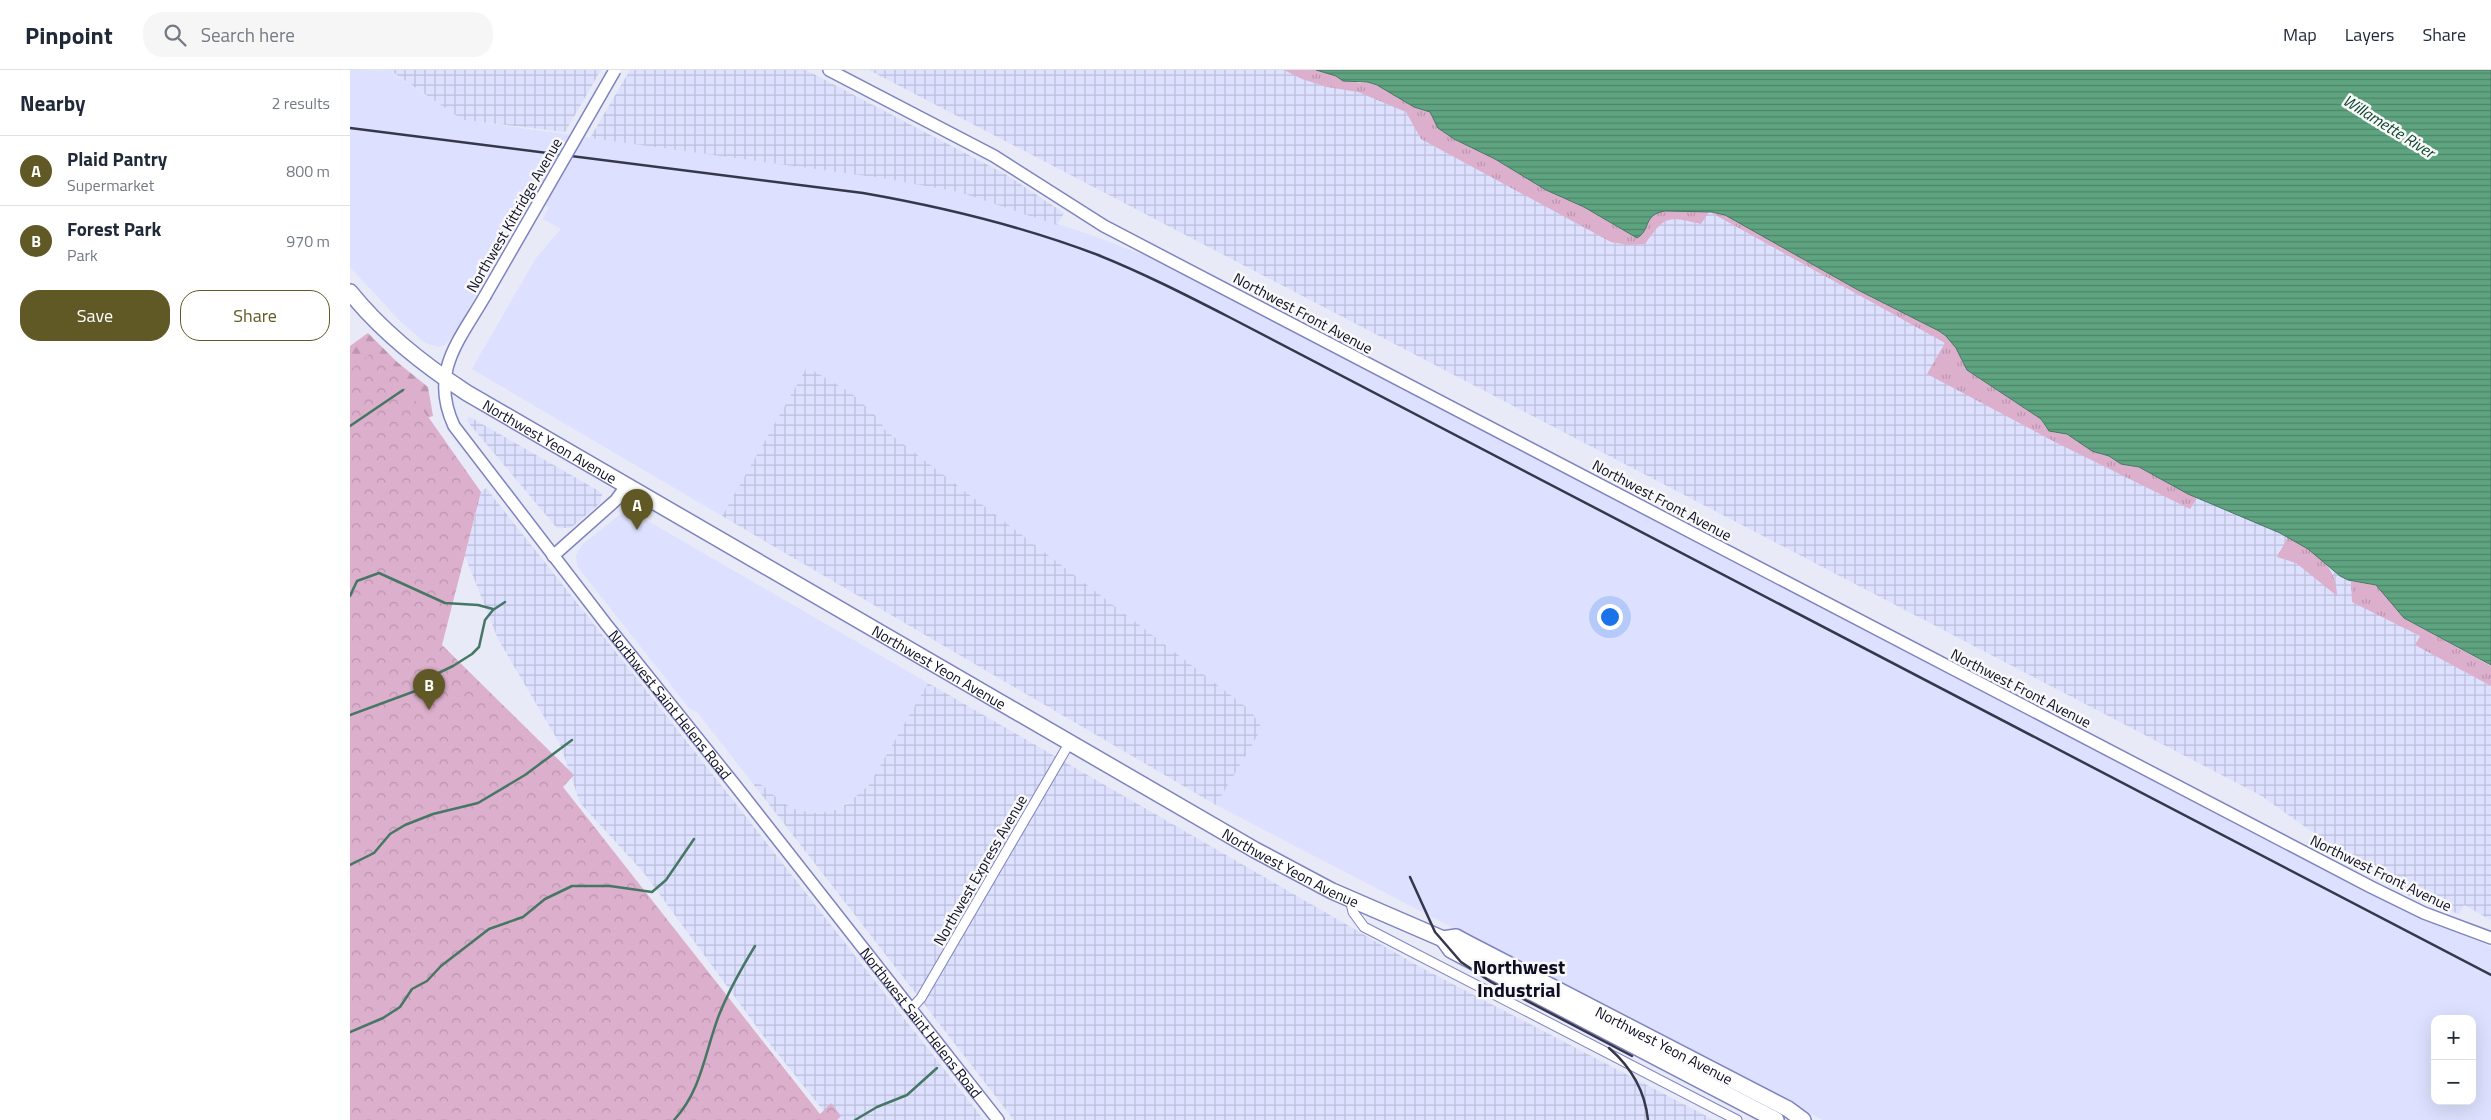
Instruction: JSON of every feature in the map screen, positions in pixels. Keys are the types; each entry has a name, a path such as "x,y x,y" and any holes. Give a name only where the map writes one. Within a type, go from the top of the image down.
{"highway":[{"path":"350,292 395,339 443,378"},
{"name":"Northwest Yeon Avenue","path":"443,378 1255,850 1350,899 1443,939 1451,950 1776,1120"},
{"name":"Northwest Yeon Avenue","path":"1443,939 1456,937 1478,948 1788,1108 1803,1120"}],"main road":[{"name":"Northwest Kittridge Avenue","path":"443,378 449,358 615,70"},
{"name":"Northwest Front Avenue","path":"829,70 1000,160 1098,223 1401,382 2371,887 2424,913 2491,938"},
{"name":"Northwest Saint Helens Road","path":"443,378 448,412 454,426 553,556 998,1120"},
{"path":"553,556 616,500 627,485"}],"street":[{"name":"Northwest Express Avenue","path":"911,1009 921,998 1070,742"},
{"path":"1350,899 1353,912 1364,926 1737,1120"}],"shaded area":[{"path":"350,70 390,71 463,120 881,178 959,192 1091,235 1146,256 2413,914 2491,947 2491,1120 1823,1120 1216,805 1261,728 885,430 879,419 807,368 722,516 472,369 536,258 561,229 543,219 549,207 528,203 455,332 445,345 438,347 425,343 399,320 350,267"},
{"path":"385,70 601,70 565,132 463,120 391,71"},
{"path":"630,70 806,70 1005,174 1064,213 1057,225 959,192 881,178 590,138"},
{"path":"869,70 1316,70 1682,190 1712,212 1725,215 2326,528 2367,609 2420,636 2416,645 2491,686 2491,920 2464,905 2459,914 2422,902 2391,887 2260,795","holes":["1971,373 2065,408 2046,428"]},
{"path":"807,367 851,393 879,419 885,430 1250,710 1262,728 1216,805 722,516"},
{"path":"468,416 599,491 602,494 600,503 571,528 557,528 467,421"},
{"path":"486,488 984,1120 831,1120 765,1038 644,873 580,803 560,744 498,639 465,556 481,492"},
{"path":"627,509 928,683 869,785 860,795 835,810 817,813 797,810 783,803 758,782 754,785 697,712 689,708 577,566 576,555 582,545"},
{"path":"928,683 1420,967 1714,1120 1014,1120 754,785 758,782 783,803 797,810 817,813 835,810 847,804 869,785"}],"green space":[{"path":"1284,70 1316,70 1359,83 1368,82 1391,91 1414,107 1430,112 1438,128 1454,139 1495,159 1546,190 1584,207 1636,238 1643,232 1648,219 1660,211 1709,212 1701,224 1674,219 1668,220 1658,228 1645,244 1628,245 1611,242 1421,139 1406,112 1358,92 1327,87 1302,79"},
{"path":"1710,212 1725,215 1737,221 1858,290 1939,331 1956,348 1967,370 2041,419 2046,428 2067,434 2093,451 2109,456 2121,464 2139,467 2197,498 2190,509 2055,442 1927,374 1945,343"},
{"path":"368,333 397,362 428,387 433,416 350,443 350,346"},
{"path":"375,350 429,418 481,492 442,645 574,775 563,787 820,1114 831,1103 841,1116 837,1120 350,1120 350,370"},
{"path":"2288,537 2322,560 2328,567 2333,575 2337,596 2296,563 2277,557"},
{"path":"2351,581 2376,585 2404,618 2491,666 2491,686 2415,645 2420,636 2352,602"}],"water":[{"name":"Willamette River","path":"1316,70 2491,70 2491,665 2404,618 2376,585 2348,580 2340,576 2308,549 2280,533 2188,494 2139,467 2121,464 2109,456 2092,451 2067,434 2049,431 2041,419 1967,370 1956,348 1939,331 1858,290 1725,215 1712,212 1665,211 1653,216 1642,234 1637,238 1584,207 1546,190 1495,159 1454,139 1438,128 1430,112 1414,107 1377,85 1368,82 1343,81 1336,76"}],"waterway":[{"path":"350,426 403,390"},
{"path":"350,596 357,581 379,573 445,603 478,605 493,609"},
{"path":"350,715 418,690 426,679 472,654 479,647 485,620 493,610 505,602"},
{"path":"350,865 374,853 390,834 405,825 433,814 478,803 525,775 572,740"},
{"path":"350,1032 383,1018 400,1007 412,989 427,981 441,966 489,929 523,917 545,899 572,886 610,886 652,892 666,880 694,839"},
{"path":"674,1120 691,1096 702,1070 723,1006 755,946"},
{"path":"855,1120 877,1107 907,1095 937,1068"}],"railway":[{"path":"350,128 863,193 982,218 1098,255 1181,292 2491,975"},
{"path":"1410,877 1435,932 1461,962 1491,982 1632,1056"},
{"path":"1609,1048 1624,1063 1636,1080 1644,1099 1648,1120"}],"place":[{"name":"Plaid Pantry","path":"637,530"},
{"name":"Forest Park","path":"429,710"}],"district":[{"name":"Northwest Industrial","path":"1519,978"}]}
